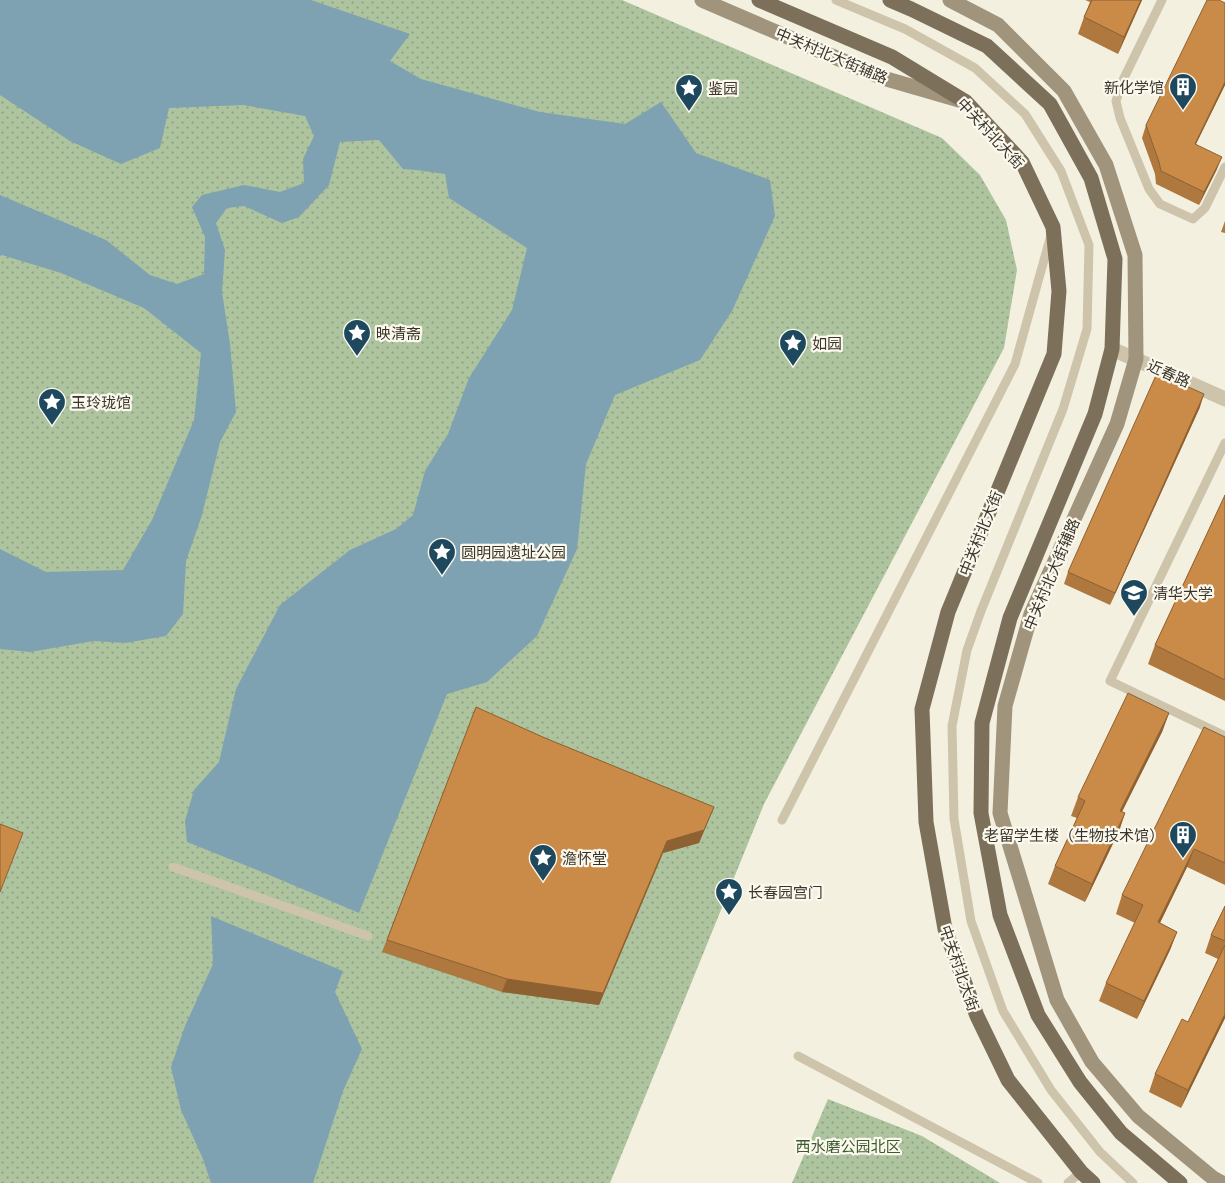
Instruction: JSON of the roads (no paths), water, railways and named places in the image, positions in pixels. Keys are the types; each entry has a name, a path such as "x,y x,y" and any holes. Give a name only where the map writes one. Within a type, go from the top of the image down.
{"main road":[{"name":"中关村北大街","path":"759,0 892,57 966,102 1022,162 1052,227 1059,291 1054,354 948,612 922,709 926,822 945,929 977,1016 1008,1080 1087,1179"},
{"path":"890,0 987,46 1050,104 1091,178 1115,259 1112,349 1095,414 1010,618 982,723 981,813 1000,915 1038,1015 1080,1082 1121,1132 1180,1183"}],"street":[{"name":"中关村北大街辅路","path":"702,0 883,78 966,102"},
{"name":"中关村北大街辅路","path":"950,0 998,25 1064,91 1106,165 1134,255 1136,359 1117,424 1031,614 1005,706 1000,813 1056,1000 1092,1062 1138,1116 1213,1178 1222,1183"},
{"name":"近春路","path":"1112,349 1225,399"}],"lane":[{"name":"中关村北大街","path":"836,0 905,29 975,68 1025,114 1061,171 1089,245 1087,329 1063,409 967,650 952,726 954,819 971,921 1003,1011 1051,1090 1100,1152 1133,1183"},
{"path":"1162,0 1123,80 1116,101 1122,125 1149,189 1160,204 1193,219 1206,208 1225,167"},
{"path":"782,820 1015,364 1052,227"},
{"path":"1225,443 1110,681 1225,736"},
{"path":"173,867 368,936"},
{"path":"798,1056 1038,1183"},
{"path":"1068,1183 1087,1179"}],"water":[{"path":"0,0 311,0 410,34 390,61 421,79 540,112 625,124 661,102 696,153 770,180 775,216 732,311 700,360 615,395 586,464 577,549 537,636 487,682 447,694 359,913 187,842 185,821 194,790 219,762 236,689 280,605 350,550 396,529 413,515 425,471 448,434 469,378 512,310 527,248 449,198 445,174 403,169 379,140 340,142 329,185 299,217 282,223 244,206 227,208 216,223 225,250 222,292 230,344 236,412 220,442 202,515 186,561 183,614 166,636 125,643 94,641 30,652 0,649 0,549 46,572 123,570 152,520 194,420 201,353 144,308 61,273 2,255 0,256 0,195 106,240 150,275 177,284 204,274 205,237 192,207 202,195 244,185 280,192 304,183 303,159 314,136 305,116 243,105 169,108 160,148 121,164 70,141 0,95"},
{"path":"211,916 343,971 335,992 362,1049 343,1091 313,1183 211,1183 203,1159 181,1110 171,1067 185,1026 213,964"}],"place":[{"name":"新化学馆","path":"1183,111"},
{"name":"鉴园","path":"689,112"},
{"name":"映清斋","path":"357,357"},
{"name":"如园","path":"793,367"},
{"name":"玉玲珑馆","path":"52,426"},
{"name":"圆明园遗址公园","path":"442,576"},
{"name":"清华大学","path":"1134,617"},
{"name":"老留学生楼（生物技术馆）","path":"1183,859"},
{"name":"澹怀堂","path":"543,882"},
{"name":"长春园宫门","path":"729,916"}],"park label":[{"name":"西水磨公园北区","path":"848,1146"}]}
